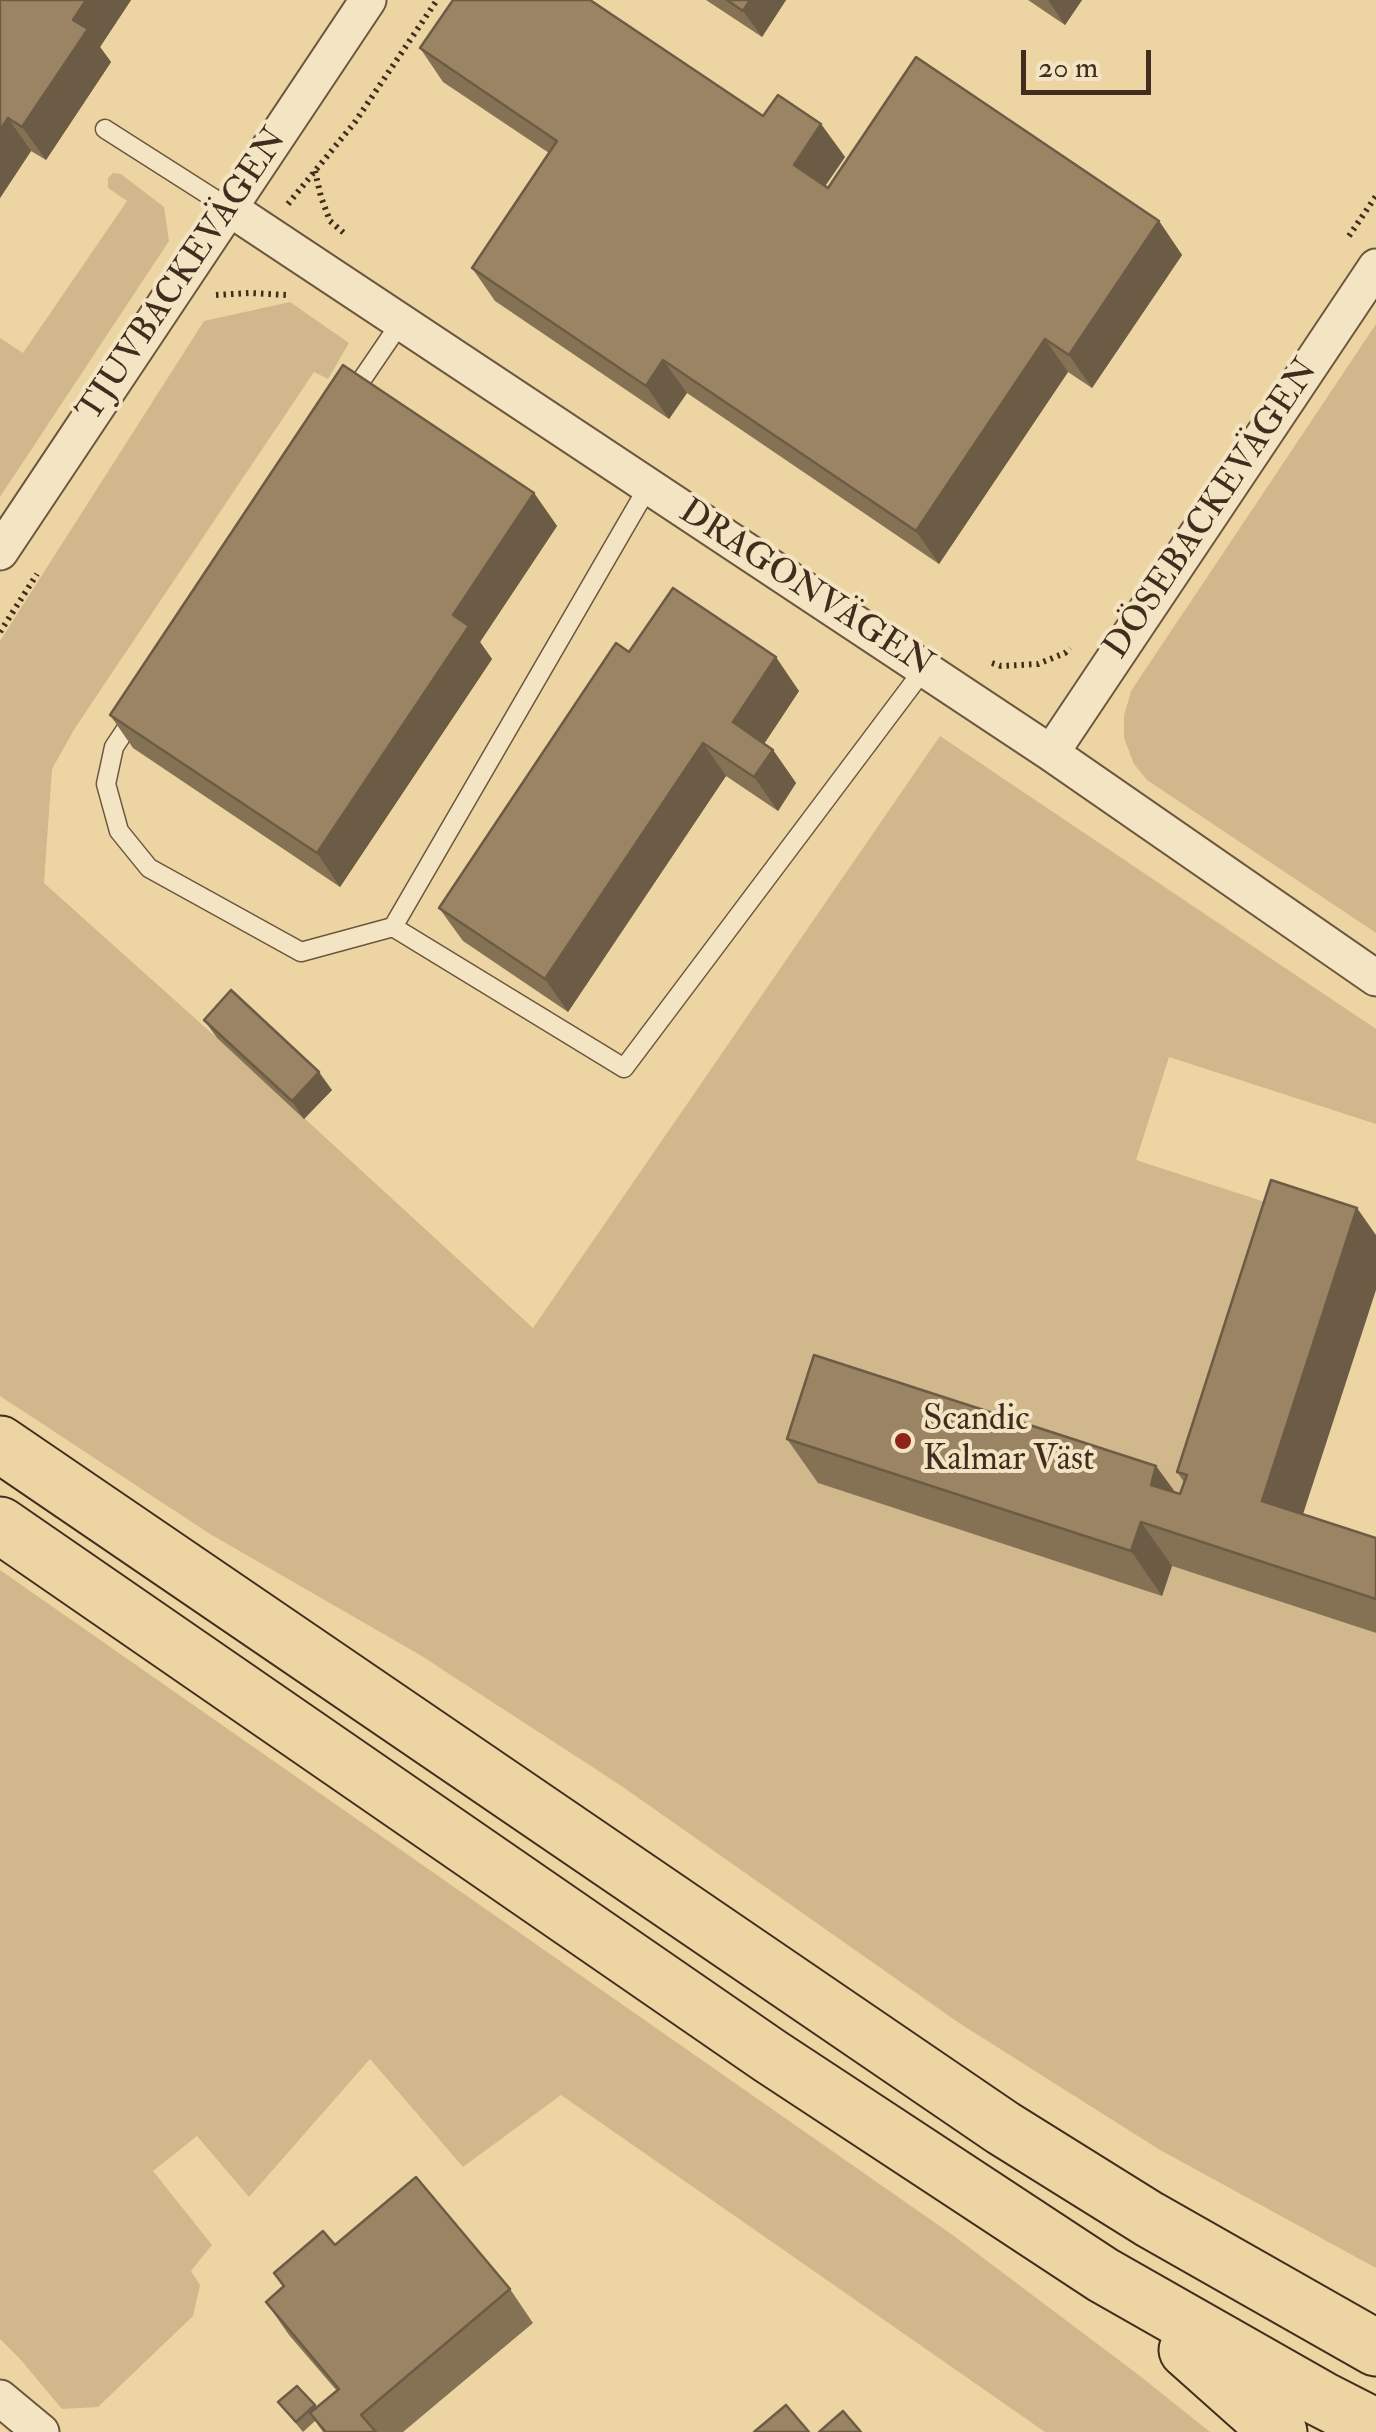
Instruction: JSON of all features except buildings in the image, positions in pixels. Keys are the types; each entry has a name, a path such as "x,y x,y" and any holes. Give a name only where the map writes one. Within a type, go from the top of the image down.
{"highway":[{"path":"0,1444 1004,2128 1149,2219 1370,2344"},
{"path":"0,1526 770,2056 1103,2274 1376,2427"},
{"path":"1103,2274 1279,2432"}],"street":[{"name":"TJUVBACKEVÄGEN","path":"0,552 230,208 358,3"},
{"name":"DRAGONVÄGEN","path":"230,208 1051,753 1376,978"},
{"name":"DÖSEBACKEVÄGEN","path":"1051,753 1376,267"},
{"path":"0,2398 42,2432"}],"lane":[{"path":"105,129 230,208"},
{"path":"337,416 401,322"},
{"path":"147,697 114,747 106,784 120,831 150,868 301,952 393,927 648,486"},
{"path":"393,927 624,1068 924,669"}],"path":[{"path":"214,296 355,122 436,0"},
{"path":"315,171 330,221 356,243"},
{"path":"1341,249 1376,196"},
{"path":"0,632 43,565"},
{"path":"988,662 1001,666 1038,664 1073,646"}],"shaded area":[{"path":"113,173 121,174 164,207 169,241 0,497 0,338 23,353 127,201 108,188 108,178"},
{"path":"290,302 349,343 328,379 314,372 75,728 52,769 44,883 533,1328 940,736 1376,1029 1376,1124 1169,1057 1136,1160 1305,1215 1208,1515 818,1483 1161,1595 1172,1566 1376,1633 1376,2268 1160,2150 959,2023 620,1785 420,1655 210,1534 0,1396 0,641 204,321"},
{"path":"1376,324 1376,933 1147,780 1134,764 1124,738 1124,716 1131,691"},
{"path":"0,1570 954,2236 1210,2432 1045,2432 561,2095 463,2167 370,2059 249,2197 197,2136 153,2171 212,2245 191,2271 200,2285 193,2316 98,2407 62,2409 0,2339"}],"place":[{"name":"Scandic Kalmar Väst","path":"903,1441"}]}
